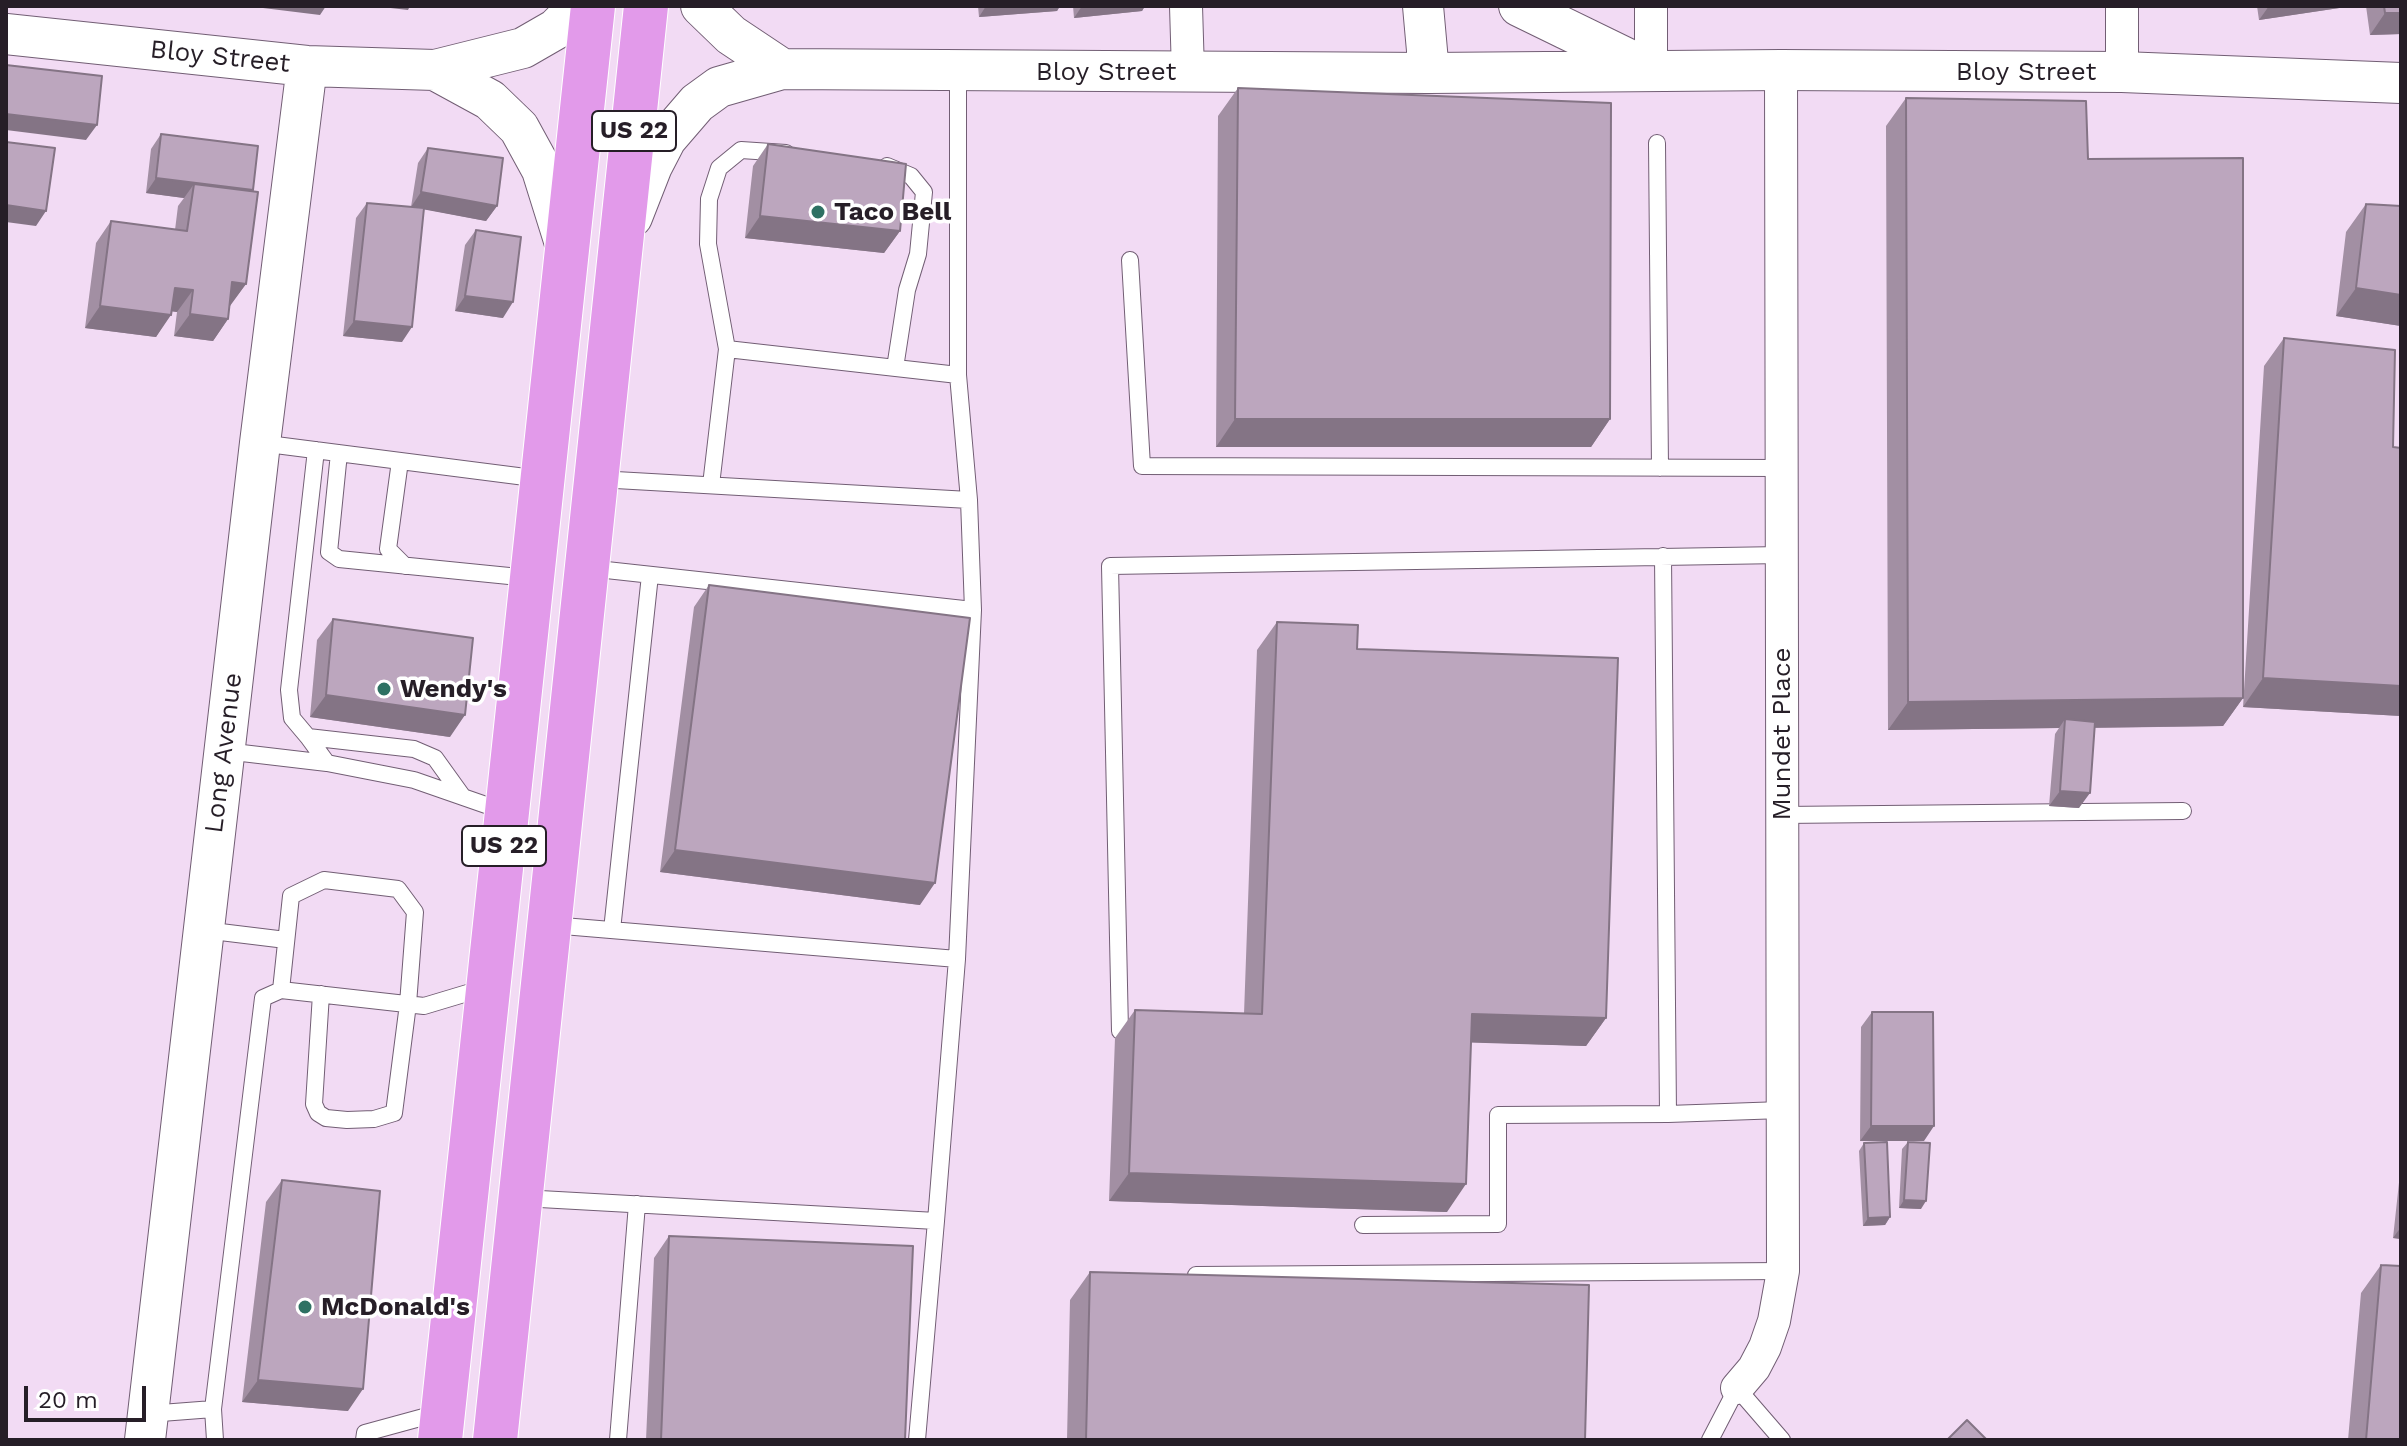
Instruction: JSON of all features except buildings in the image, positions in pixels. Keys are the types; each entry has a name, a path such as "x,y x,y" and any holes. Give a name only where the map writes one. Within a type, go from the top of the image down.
{"highway":[{"name":"US 22","path":"442,1426 593,6"},
{"name":"US 22","path":"495,1440 646,6"}],"street":[{"name":"Bloy Street","path":"6,34 307,66 435,70 523,48 556,29 579,6"},
{"path":"701,6 731,35 782,69"},
{"path":"1186,6 1188,72"},
{"path":"1423,6 1429,73"},
{"name":"Bloy Street","path":"1519,6 1651,70"},
{"path":"1651,6 1651,70"},
{"path":"2122,6 2122,72"},
{"name":"Long Avenue","path":"147,1427 260,443 307,66"},
{"name":"Bloy Street","path":"620,256 639,195 652,166 681,118 719,87 782,69 1429,73 1651,70 2122,72 2401,83"},
{"name":"Bloy Street","path":"435,70 490,100 519,128 542,170 568,252"},
{"name":"Mundet Place","path":"1737,1388 1754,1368 1765,1347 1774,1321 1783,1271 1781,70"}],"lane":[{"path":"917,1440 957,959 973,610 969,500 958,375 958,71"},
{"path":"1657,143 1660,468"},
{"path":"711,485 727,349 708,244 709,199 719,168 741,150 800,155"},
{"path":"874,161 911,176 924,192 918,254 907,290 895,368"},
{"path":"1130,260 1142,466 1781,468"},
{"path":"727,349 958,375"},
{"path":"260,443 543,480"},
{"path":"316,450 289,690 292,718 327,763"},
{"path":"339,453 329,552 339,559 533,578"},
{"path":"400,461 388,549 405,566"},
{"path":"596,479 969,500"},
{"path":"1120,1031 1110,566 1782,555"},
{"path":"1663,556 1668,1114"},
{"path":"587,568 973,610"},
{"path":"612,930 650,575"},
{"path":"308,737 414,749 435,758 463,797"},
{"path":"224,751 327,763 414,780 508,813"},
{"path":"1782,815 2183,811"},
{"path":"281,990 291,896 324,880 398,889 415,912 408,1004 394,1113 374,1119 347,1120 326,1118 318,1113 314,1104 321,994"},
{"path":"549,924 957,959"},
{"path":"204,930 286,940"},
{"path":"215,1440 213,1409 263,998 281,990 424,1006 489,987"},
{"path":"1363,1225 1498,1224 1498,1115 1782,1110"},
{"path":"520,1197 936,1221"},
{"path":"618,1440 637,1204"},
{"path":"1180,1275 1783,1271"},
{"path":"1710,1440 1737,1388 1782,1440"},
{"path":"147,1427 213,1409"},
{"path":"364,1440 365,1433 442,1426"}],"place":[{"name":"Taco Bell","path":"818,212"},
{"name":"Wendy's","path":"384,689"},
{"name":"McDonald's","path":"305,1307"}]}
